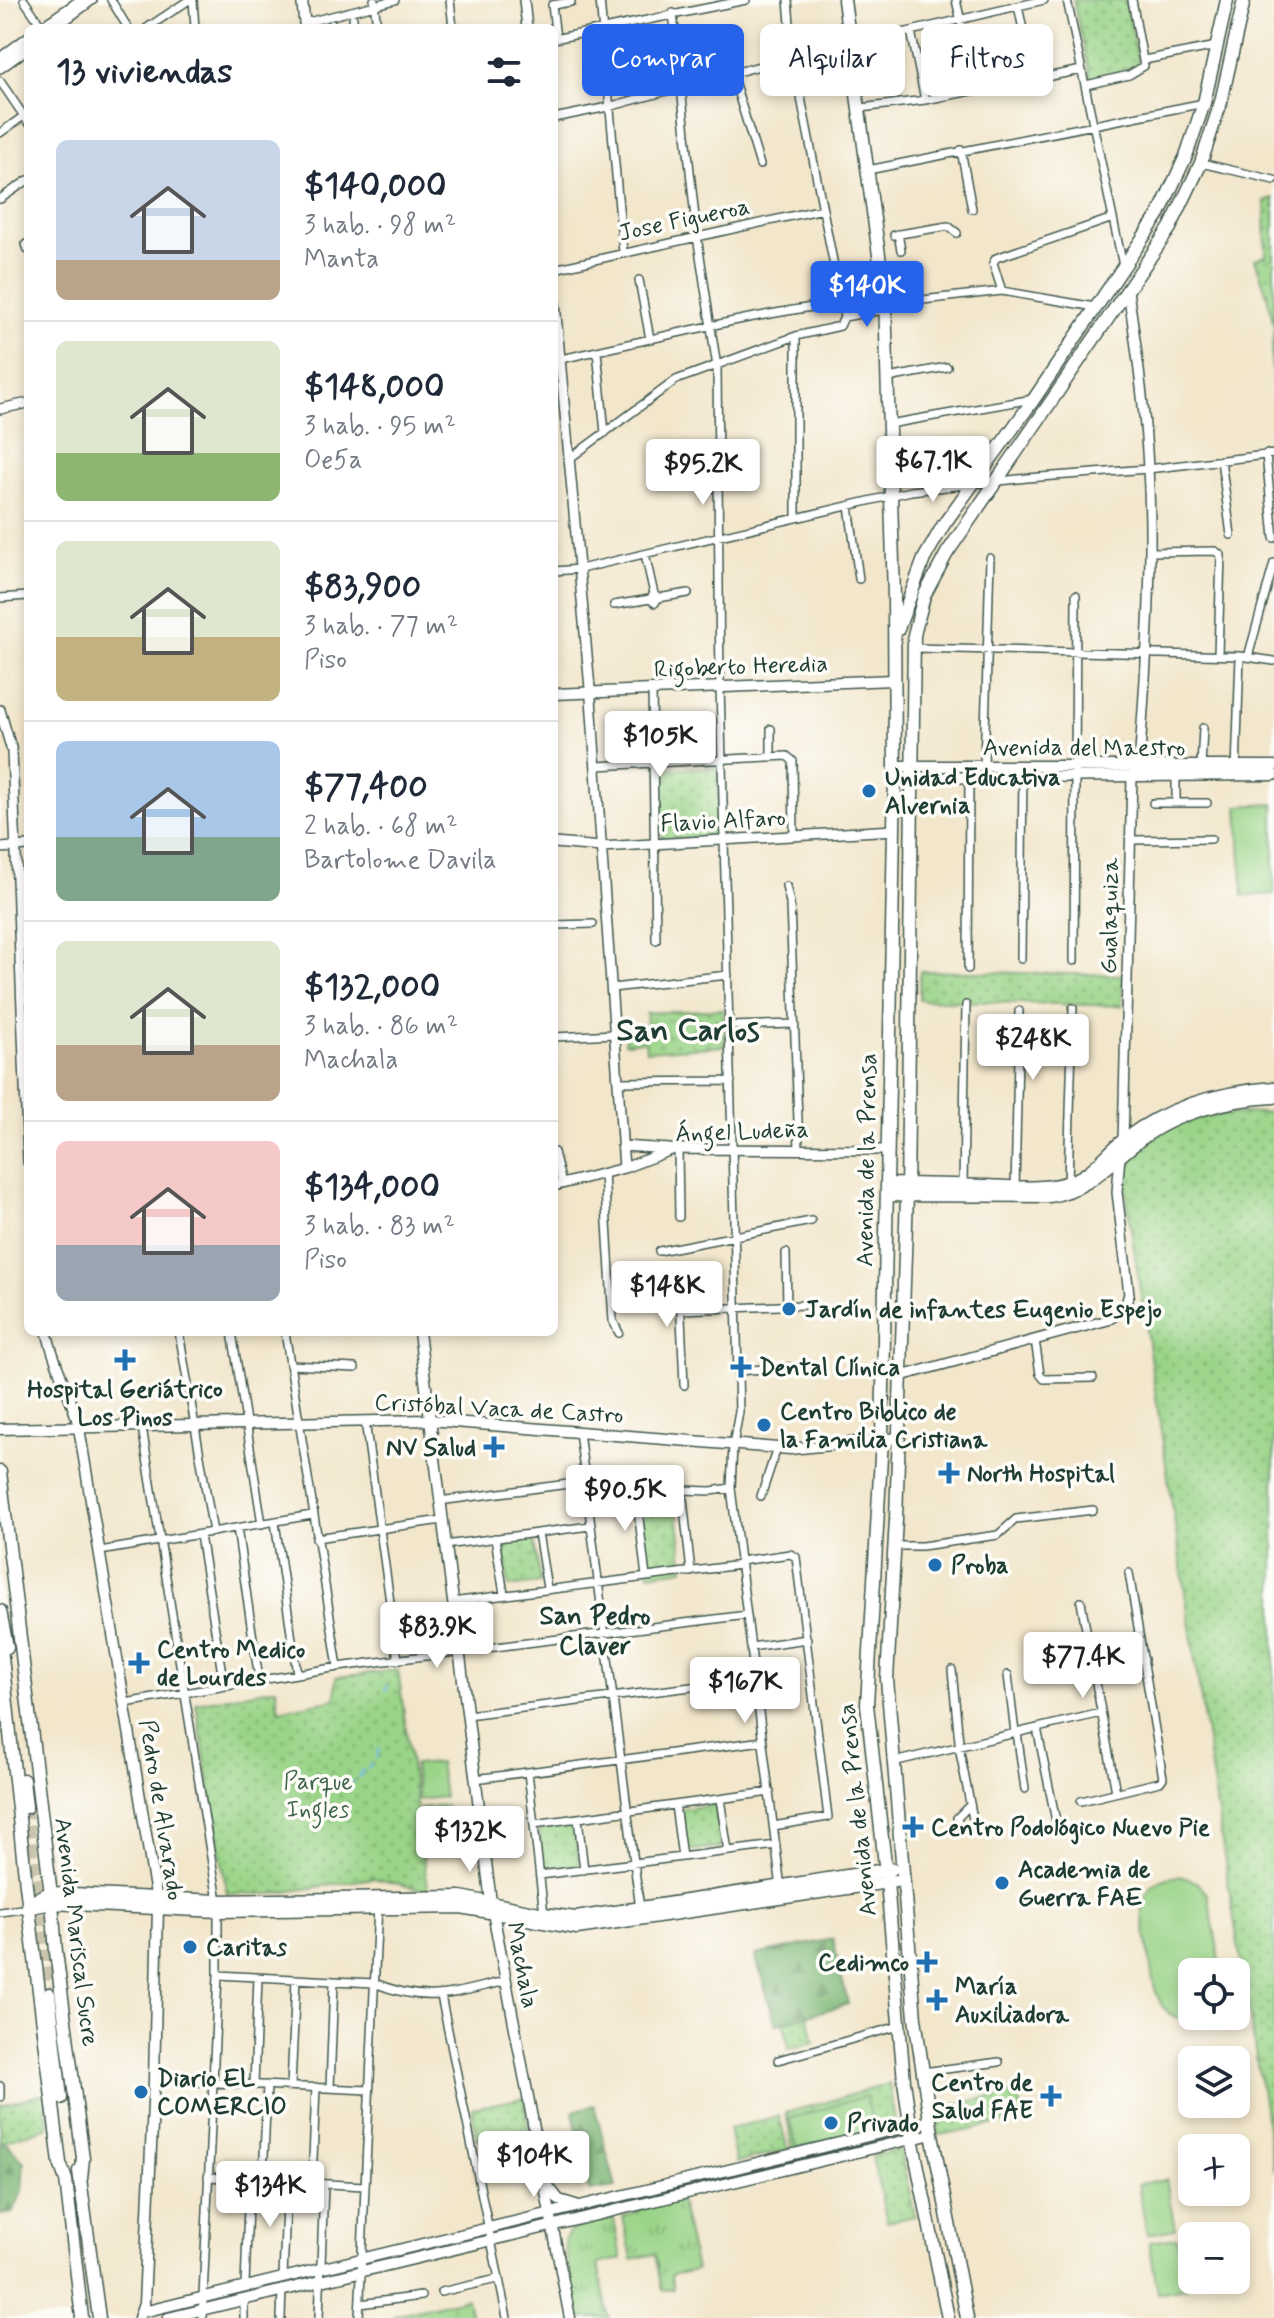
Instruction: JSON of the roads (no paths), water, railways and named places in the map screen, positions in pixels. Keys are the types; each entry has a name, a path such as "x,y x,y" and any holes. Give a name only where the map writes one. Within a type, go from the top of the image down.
{"main road":[{"path":"302,0 304,24"},
{"name":"Avenida de la Prensa","path":"844,0 848,24"},
{"path":"893,648 908,595 935,539 1159,214 1186,156 1204,103 1227,0"},
{"name":"Avenida de la Prensa","path":"967,2318 931,2127 915,2018 887,1679 895,1546 907,1190 916,622 924,596 947,553 1170,228 1201,163 1221,102 1244,0"},
{"name":"Avenida de la Prensa","path":"859,96 889,304 893,648 896,663 893,680 895,772 882,1439 867,1705 911,2132 948,2318"},
{"path":"894,596 900,599 908,595"},
{"path":"896,663 908,678 913,693"},
{"name":"Rigoberto Heredia","path":"558,694 893,680"},
{"name":"Rigoberto Heredia","path":"558,687 581,686 590,691"},
{"name":"Avenida del Maestro","path":"1076,772 1176,777 1274,766"},
{"name":"Avenida del Maestro","path":"895,772 984,767 1023,772"},
{"name":"Avenida del Maestro","path":"913,772 969,777 1023,772 1201,767 1274,775"},
{"path":"1015,1192 1068,1183 1090,1171 1123,1140 1186,1105 1243,1091 1274,1088"},
{"path":"887,1190 1064,1194 1082,1187 1120,1158 1160,1121 1219,1106 1274,1097"},
{"name":"Machala","path":"419,1336 492,1908 570,2318"},
{"name":"Cristóbal Vaca de Castro","path":"0,1429 429,1420 790,1449 899,1438"},
{"name":"Pedro de Alvarado","path":"79,1428 157,1902 145,2313"},
{"name":"Avenida Mariscal Sucre","path":"0,1472 83,2158 81,2179"},
{"name":"Avenida Mariscal Sucre","path":"0,1611 29,1806 14,1651 14,1594"},
{"name":"Avenida Mariscal Sucre","path":"0,1638 33,1943 82,2318"},
{"path":"23,1856 32,1875 42,1873 46,1863"},
{"path":"492,1908 577,1928 641,1914 904,1874"},
{"path":"29,1908 52,1898 218,1906 378,1904 492,1908 576,1918 641,1914"},
{"path":"33,1943 37,1932 47,1931 56,1952"},
{"name":"Avenida Mariscal Sucre","path":"66,2180 68,2162 52,1994 99,2318"},
{"path":"361,2264 553,2226 931,2127"},
{"path":"168,2318 202,2313 321,2274 486,2228 911,2132"},
{"path":"545,2181 559,2200 580,2205"},
{"path":"526,2219 542,2203 545,2181"},
{"path":"557,2246 562,2229 576,2220"},
{"path":"145,2313 283,2277 321,2274"}],"street":[{"path":"24,0 39,24"},
{"path":"48,24 81,0"},
{"path":"59,24 92,0"},
{"path":"111,0 126,24"},
{"path":"153,24 191,0 194,24"},
{"path":"348,0 353,24"},
{"path":"309,24 351,15 374,3 395,0"},
{"path":"450,0 453,24"},
{"path":"524,0 527,24"},
{"path":"600,0 601,24"},
{"path":"616,24 701,4 746,0"},
{"path":"788,0 790,24"},
{"path":"956,0 962,24"},
{"path":"905,32 1044,0"},
{"path":"1067,0 1124,268"},
{"path":"1086,85 1136,73 1144,66 1132,0"},
{"path":"554,24 552,5 571,2"},
{"path":"374,3 377,24"},
{"path":"1018,6 1022,24"},
{"path":"673,13 674,24"},
{"path":"911,31 925,100"},
{"path":"558,37 582,32"},
{"path":"0,58 24,40"},
{"path":"1144,60 1217,46"},
{"path":"0,68 24,51"},
{"path":"1053,77 1082,70"},
{"path":"0,81 24,113"},
{"path":"607,96 623,252"},
{"path":"558,117 650,96"},
{"path":"682,96 697,236 717,367 720,686 739,1412 733,1445 731,1488 781,1892"},
{"path":"739,96 760,165"},
{"path":"569,459 676,380 796,336 840,326 844,317 842,302 801,96"},
{"path":"861,108 946,96"},
{"path":"868,170 1204,103"},
{"path":"0,133 24,119"},
{"path":"961,150 972,209"},
{"path":"1201,163 1274,180"},
{"path":"0,199 24,183"},
{"name":"Jose Figueroa","path":"558,268 823,209"},
{"path":"1002,291 993,263 996,258 1113,218"},
{"path":"901,250 896,234 948,226 957,233"},
{"path":"639,280 650,339"},
{"path":"561,359 711,326 842,302 889,304 1002,291 1095,307"},
{"path":"1128,291 1141,379 1150,552 1139,767 1132,777"},
{"path":"844,317 889,304"},
{"path":"558,331 596,766 624,1168"},
{"path":"796,336 796,517"},
{"path":"597,351 605,433"},
{"path":"888,378 947,367"},
{"path":"889,424 1034,399"},
{"path":"0,409 24,404"},
{"path":"558,571 580,569 891,495 995,481 1148,469 1270,454 1274,538"},
{"path":"1221,460 1231,535"},
{"path":"849,506 859,579"},
{"path":"1150,552 1219,553 1218,655"},
{"path":"645,554 654,597"},
{"path":"984,767 990,558"},
{"path":"1236,771 1244,656 1274,563"},
{"path":"614,605 688,593"},
{"path":"1074,961 1076,595"},
{"path":"0,598 24,596"},
{"path":"914,648 1218,655 1274,661"},
{"path":"652,689 656,940"},
{"path":"0,710 12,751 24,1028"},
{"path":"1201,767 1203,728"},
{"path":"771,729 771,757"},
{"path":"596,766 790,758 793,761 794,836"},
{"path":"1021,959 1023,772"},
{"path":"968,969 969,777"},
{"name":"Gualaquiza","path":"901,1376 1108,1320 1121,1313 1126,1306 1129,1289 1117,1192 1123,1140 1132,777"},
{"path":"1176,777 1176,803"},
{"path":"1153,803 1207,803"},
{"name":"Flavio Alfaro","path":"558,843 601,847 894,830"},
{"path":"1131,840 1211,839"},
{"path":"0,848 24,846"},
{"path":"786,886 790,903 799,1148"},
{"path":"558,925 593,924"},
{"path":"612,988 728,975"},
{"path":"963,1190 966,1005"},
{"path":"1068,1183 1073,1008"},
{"path":"1015,1192 1019,1011"},
{"path":"729,1026 794,1024"},
{"path":"558,1037 615,1034"},
{"path":"618,1082 731,1081"},
{"path":"622,1146 676,1149 679,1217"},
{"name":"Ángel Ludeña","path":"558,1185 624,1168 676,1149 888,1150"},
{"path":"604,1173 613,1321 619,1333"},
{"path":"659,1251 811,1221"},
{"path":"786,1253 787,1306"},
{"path":"679,1272 684,1385"},
{"path":"682,1310 805,1305"},
{"name":"Pedro de Alvarado","path":"48,1336 74,1405 79,1428"},
{"path":"180,1336 213,1532"},
{"path":"233,1336 262,1524"},
{"path":"286,1336 338,1667"},
{"path":"1035,1340 1040,1374 1044,1379 1093,1378"},
{"path":"290,1365 355,1368"},
{"path":"738,1371 790,1367"},
{"path":"365,1421 398,1660"},
{"path":"142,1427 218,1906 214,2083 202,2313"},
{"path":"579,1432 641,1914"},
{"path":"761,1496 777,1448"},
{"path":"439,1501 584,1482 682,1490 731,1488"},
{"path":"635,1485 646,1577"},
{"path":"682,1490 691,1572"},
{"path":"895,1546 998,1535 1016,1519 1093,1510"},
{"path":"100,1551 312,1515"},
{"path":"316,1538 442,1520"},
{"path":"275,1522 297,1674"},
{"path":"445,1545 590,1526"},
{"path":"237,1528 259,1680"},
{"path":"538,1533 547,1588"},
{"path":"200,1535 224,1686"},
{"path":"495,1538 504,1594"},
{"path":"452,1602 691,1572 794,1555 828,1817 773,1826"},
{"path":"1081,1801 1160,1782 1163,1778 1129,1573"},
{"path":"1081,1602 1116,1792"},
{"path":"125,1703 338,1667 747,1615"},
{"path":"424,1633 428,1656"},
{"path":"751,1647 807,1639"},
{"path":"1053,1662 1144,1659"},
{"path":"952,1670 968,1807"},
{"path":"1008,1675 1025,1789"},
{"path":"467,1715 755,1679"},
{"path":"893,1762 1101,1713"},
{"path":"1037,1728 1057,1826"},
{"path":"475,1779 763,1741"},
{"path":"528,1772 544,1914"},
{"path":"534,1824 770,1792"},
{"path":"720,1799 728,1851"},
{"path":"675,1805 682,1857"},
{"path":"578,1818 584,1870"},
{"path":"540,1875 776,1845"},
{"path":"359,2318 378,1904"},
{"path":"0,1912 29,1908"},
{"path":"218,1975 374,1983 396,1992 424,1997 506,1981"},
{"path":"254,2085 258,1977"},
{"path":"291,2086 296,1979"},
{"path":"330,2088 334,1981"},
{"path":"441,1996 486,2228 507,2318"},
{"path":"778,2060 899,2026"},
{"path":"923,2072 999,2062"},
{"path":"154,2080 369,2090"},
{"path":"263,2180 267,2085"},
{"path":"0,2086 1,2096"},
{"path":"312,2183 316,2087"},
{"path":"208,2177 364,2186"},
{"path":"245,2286 249,2179"},
{"path":"283,2277 287,2181"},
{"path":"319,2318 324,2184"},
{"path":"441,2292 497,2279"},
{"path":"281,2318 282,2289"},
{"path":"360,2304 421,2296"},
{"path":"244,2299 244,2318"}],"waterway":[{"path":"385,1690 387,1686"},
{"path":"377,1758 379,1749"},
{"path":"368,1768 371,1764"},
{"path":"359,1777 363,1770"}],"tunnel":[{"path":"26,1807 49,1994"}],"place":[{"name":"Unidad Educativa Alvernia","path":"869,791"},
{"name":"Jardín de infantes Eugenio Espejo","path":"789,1309"},
{"name":"Hospital Geriátrico Los Pinos","path":"125,1360"},
{"name":"Dental Clínica","path":"741,1367"},
{"name":"Centro Biblico de la Familia Cristiana","path":"764,1425"},
{"name":"NV Salud","path":"494,1447"},
{"name":"North Hospital","path":"949,1473"},
{"name":"Proba","path":"935,1565"},
{"name":"Centro Medico de Lourdes","path":"139,1663"},
{"name":"Centro Podológico Nuevo Pie","path":"913,1827"},
{"name":"Academia de Guerra FAE","path":"1002,1883"},
{"name":"Caritas","path":"190,1947"},
{"name":"Cedimco","path":"927,1962"},
{"name":"María Auxiliadora","path":"937,2000"},
{"name":"Diario EL COMERCIO","path":"141,2092"},
{"name":"Centro de Salud FAE","path":"1051,2096"},
{"name":"Privado","path":"831,2123"}],"district":[{"name":"San Carlos","path":"688,1029"},
{"name":"San Pedro Claver","path":"595,1630"}],"park label":[{"name":"Parque Ingles","path":"318,1795"}]}
